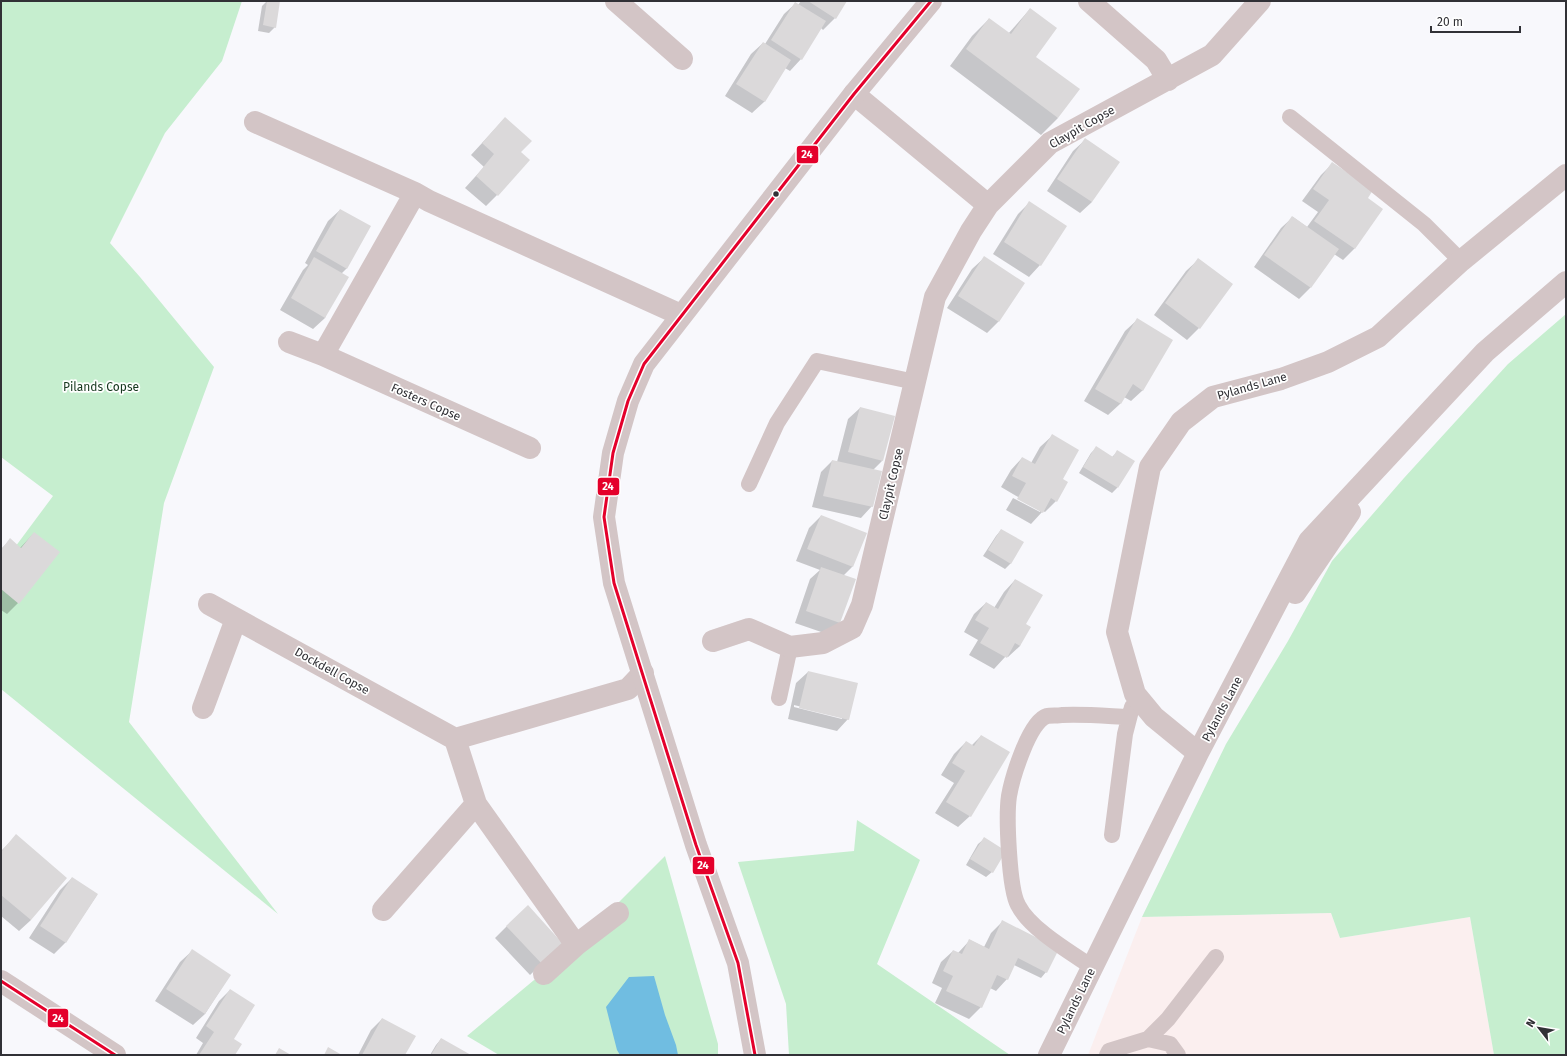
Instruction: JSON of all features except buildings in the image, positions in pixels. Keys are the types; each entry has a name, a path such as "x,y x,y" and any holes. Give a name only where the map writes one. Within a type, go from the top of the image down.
{"street":[{"path":"616,1 682,59"},
{"path":"755,1055 738,963 696,844 614,583 604,517 613,453 628,402 644,364 854,94 931,1"},
{"path":"1089,1 1156,60 1168,80"},
{"name":"Claypit Copse","path":"790,647 823,643 852,628 862,605 935,297 971,232 988,205 1050,143 1212,55 1260,1"},
{"path":"854,94 988,205"},
{"path":"255,122 415,193 429,201 681,315"},
{"name":"Pylands Lane","path":"1198,753 1154,717 1135,694 1117,632 1150,466 1181,422 1213,397 1281,379 1328,362 1378,337 1461,261 1566,175"},
{"path":"323,355 415,193"},
{"name":"Pylands Lane","path":"1049,1055 1198,753 1251,654 1323,554 1380,466 1484,352 1566,282"},
{"name":"Fosters Copse","path":"289,342 323,355 530,448"},
{"name":"Dockdell Copse","path":"209,604 455,739"},
{"path":"204,708 236,618"},
{"path":"713,641 749,629 790,647"},
{"path":"576,945 476,804 455,739 628,689 643,673"},
{"path":"383,910 476,804"},
{"path":"544,974 576,945 618,913"},
{"path":"1,981 115,1055"}],"lane":[{"path":"1290,118 1424,224 1461,261"},
{"path":"749,484 777,422 817,361 915,382"},
{"path":"779,698 790,647"},
{"path":"1112,835 1125,734 1135,694"},
{"path":"1092,967 1029,921 1018,905 1012,882 1009,837 1009,796 1029,735 1037,723 1047,716 1129,716"},
{"path":"1107,1055 1109,1051 1148,1039 1168,1019 1216,957"},
{"path":"1148,1039 1170,1044 1178,1055"}],"shaded area":[{"path":"1331,913 1340,938 1470,917 1494,1055 1088,1055 1142,917"}],"green space":[{"name":"Pilands Copse","path":"1,1 242,1 222,61 165,133 110,243 214,367 164,503 129,722 278,914 1,689 1,566 53,496 1,457"},
{"path":"1566,314 1566,1055 1494,1055 1470,917 1340,938 1331,913 1142,917 1226,744 1288,641 1332,561 1404,478 1508,364"},
{"path":"857,820 920,860 877,964 1010,1055 789,1055 786,1004 738,862 854,851"},
{"path":"665,856 718,1044 718,1055 499,1055 467,1036 576,945"}],"water":[{"path":"654,976 678,1055 620,1055 617,1050 606,1007 629,977"}],"transit line":[{"name":"24","path":"755,1055 738,963 696,845 614,583 604,517 613,453 628,401 644,364 854,94 931,1"},
{"name":"24","path":"1,981 115,1055"}]}
